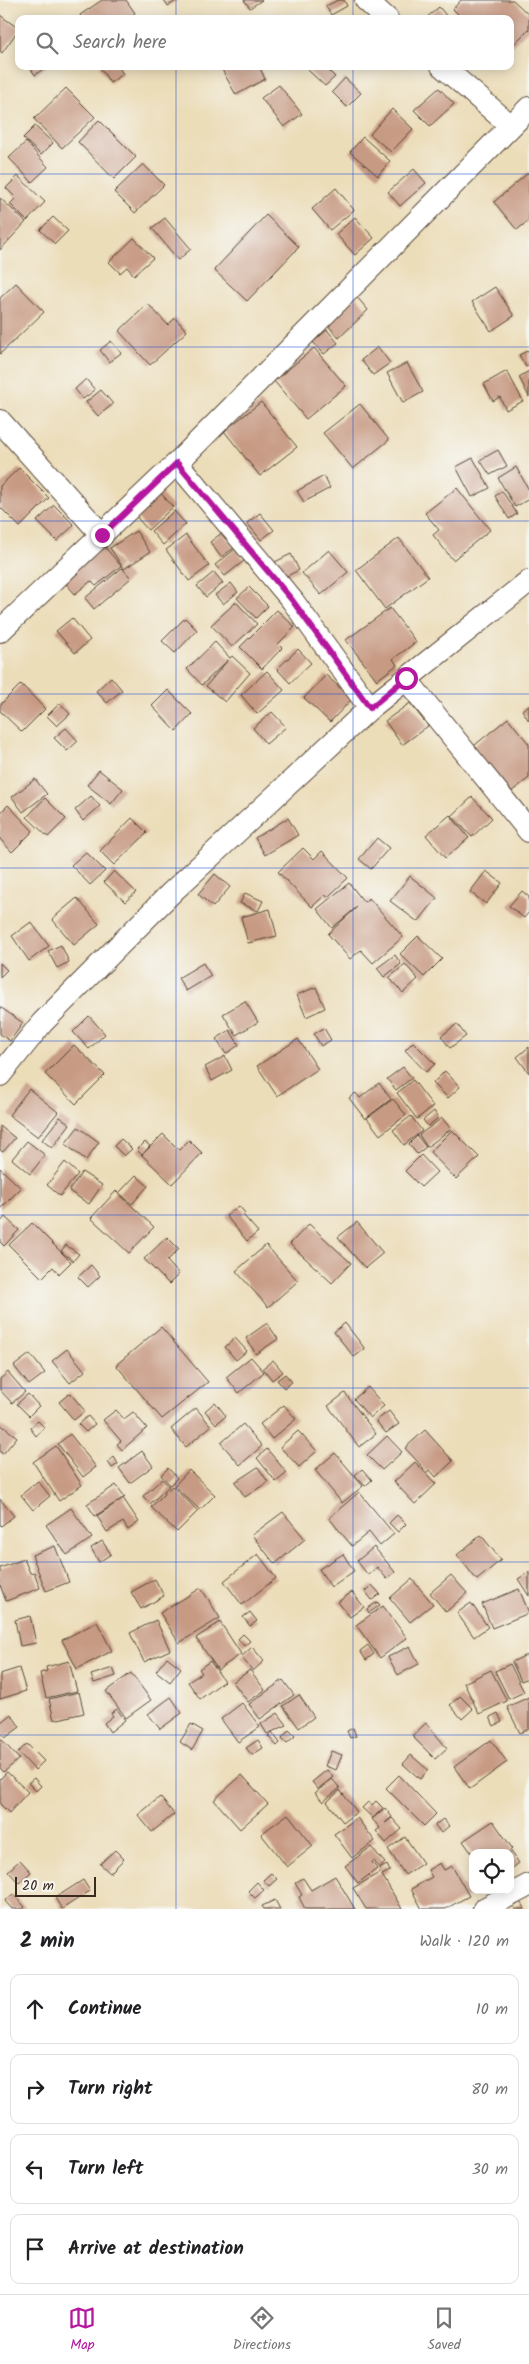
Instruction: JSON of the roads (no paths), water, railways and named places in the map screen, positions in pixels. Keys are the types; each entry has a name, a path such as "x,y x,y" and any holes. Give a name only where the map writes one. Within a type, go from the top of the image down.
{"street":[{"path":"366,0 383,15"},
{"path":"447,70 511,126"},
{"path":"0,631 177,463 529,108"},
{"path":"0,421 102,535"},
{"path":"177,463 292,600 370,708"},
{"path":"0,1075 42,1023 172,892 370,708 529,581"},
{"path":"406,678 529,831"},
{"path":"484,1909 529,1885"}]}
